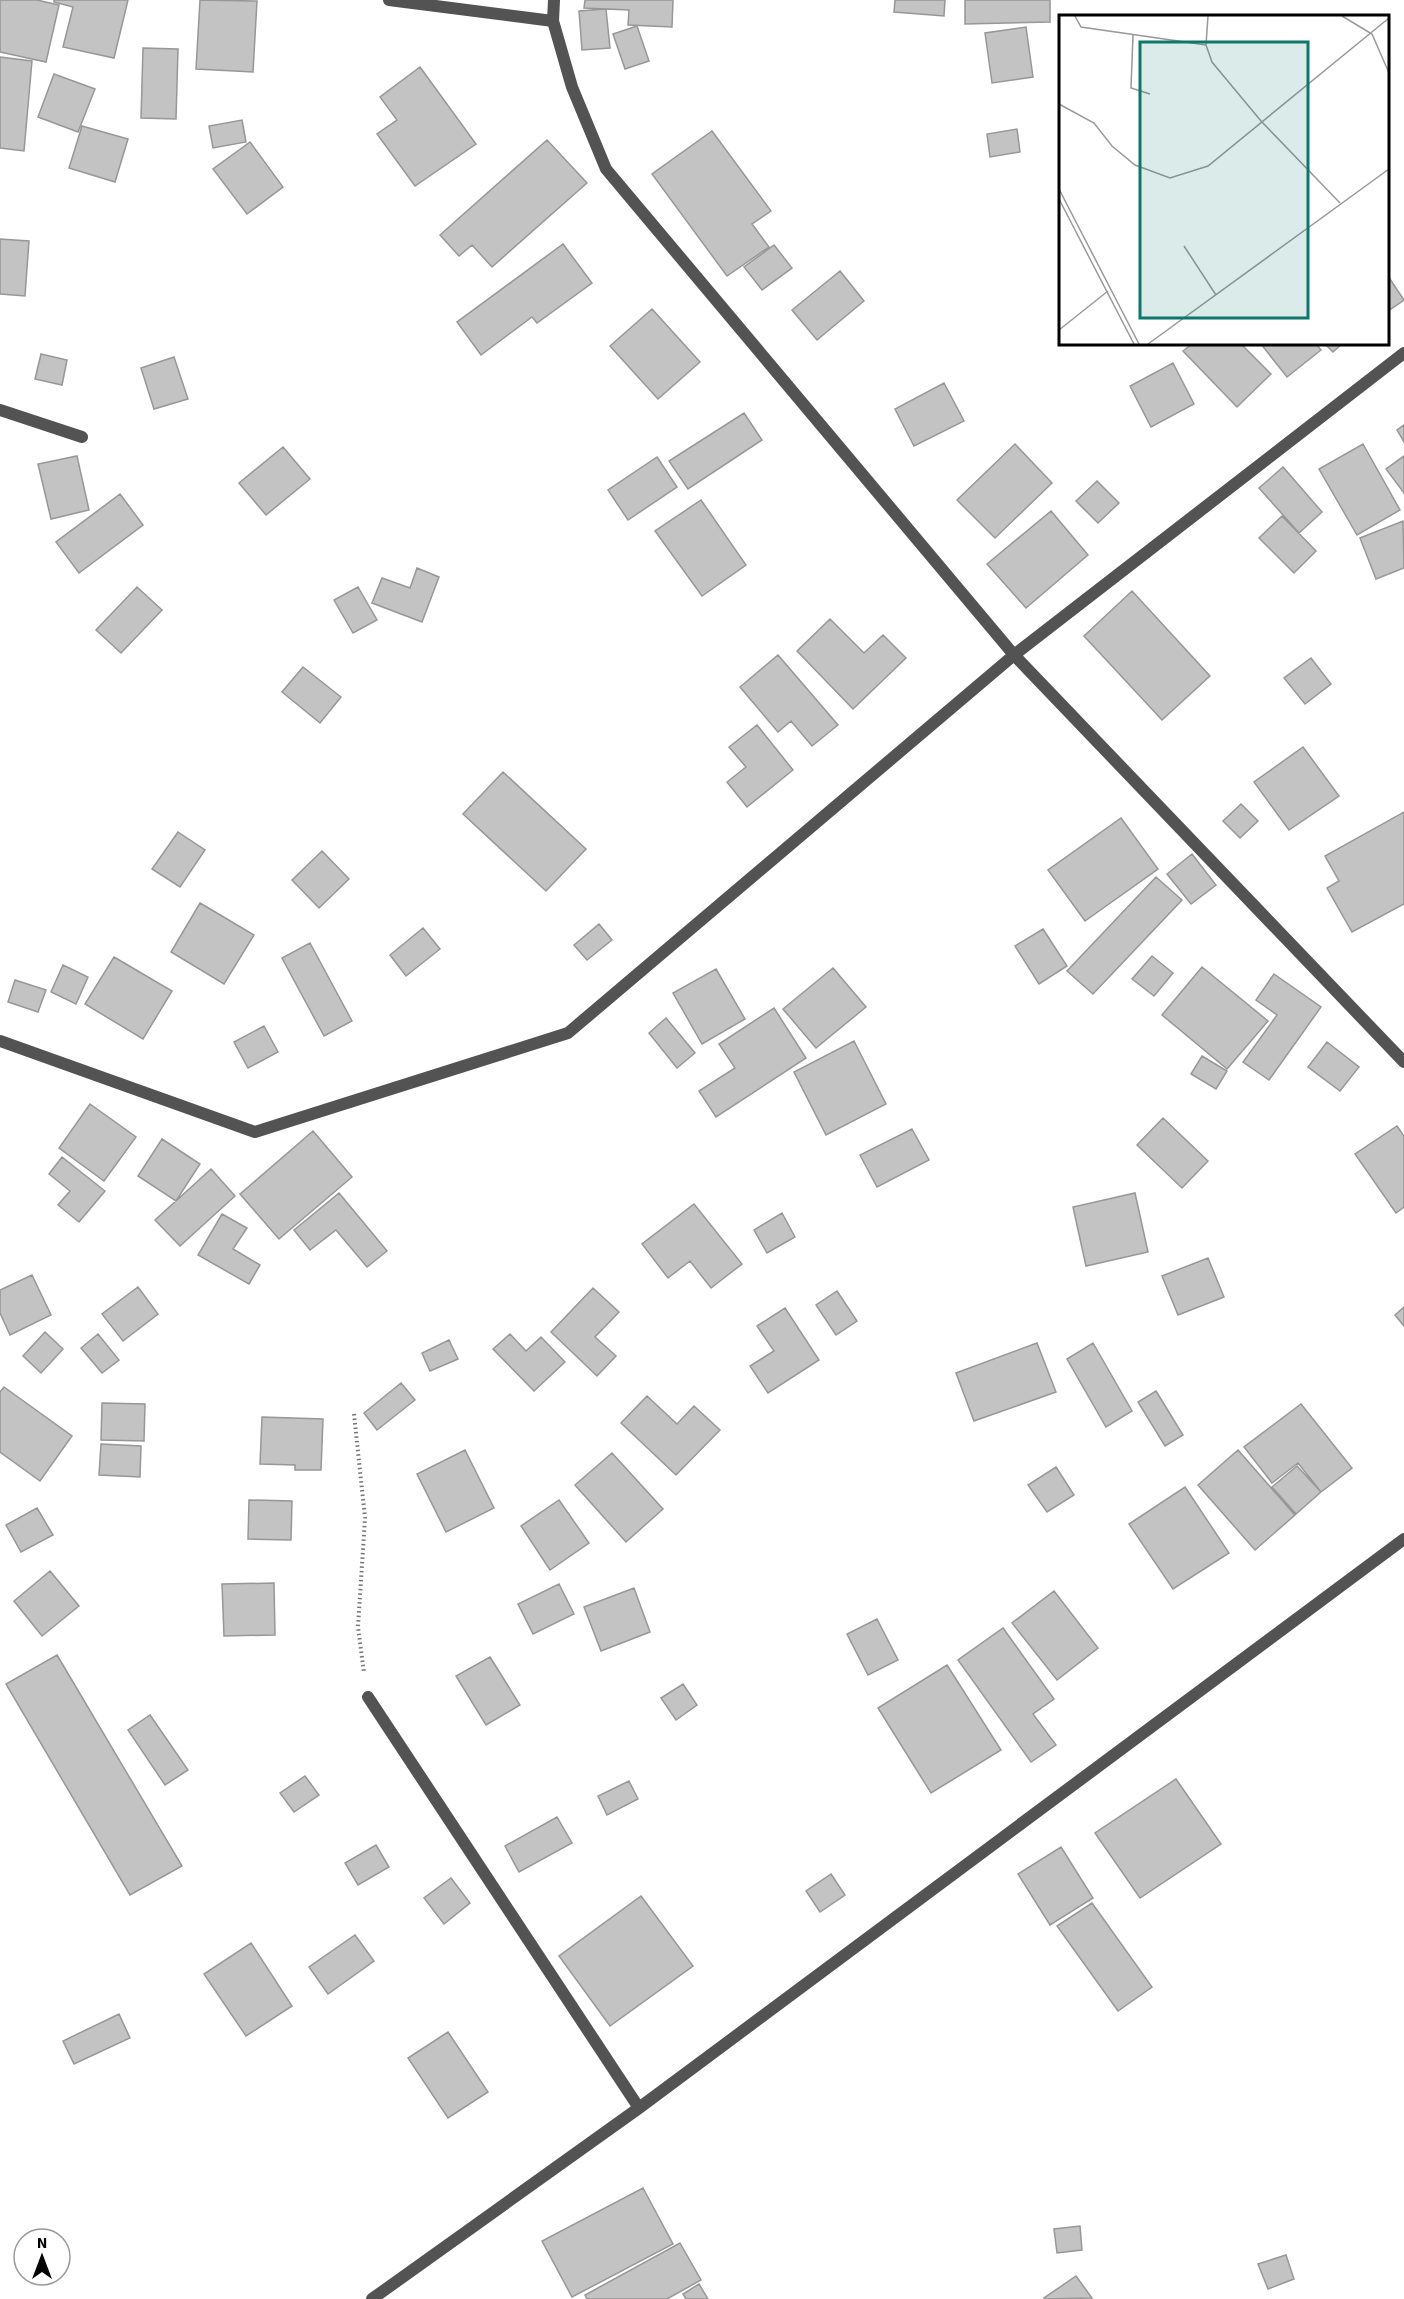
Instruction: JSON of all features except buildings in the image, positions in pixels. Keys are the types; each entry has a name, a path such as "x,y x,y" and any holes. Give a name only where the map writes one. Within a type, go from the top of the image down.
{"street":[{"path":"389,0 552,21"},
{"path":"554,0 552,21 572,87 606,170 1014,655 1404,1062"},
{"path":"0,1041 255,1132 568,1033 1014,655 1404,353"},
{"path":"0,410 82,437"},
{"path":"372,2299 639,2108 1404,1539"},
{"path":"368,1697 639,2108"}],"path":[{"path":"354,1414 365,1518 358,1627 368,1697"}]}
